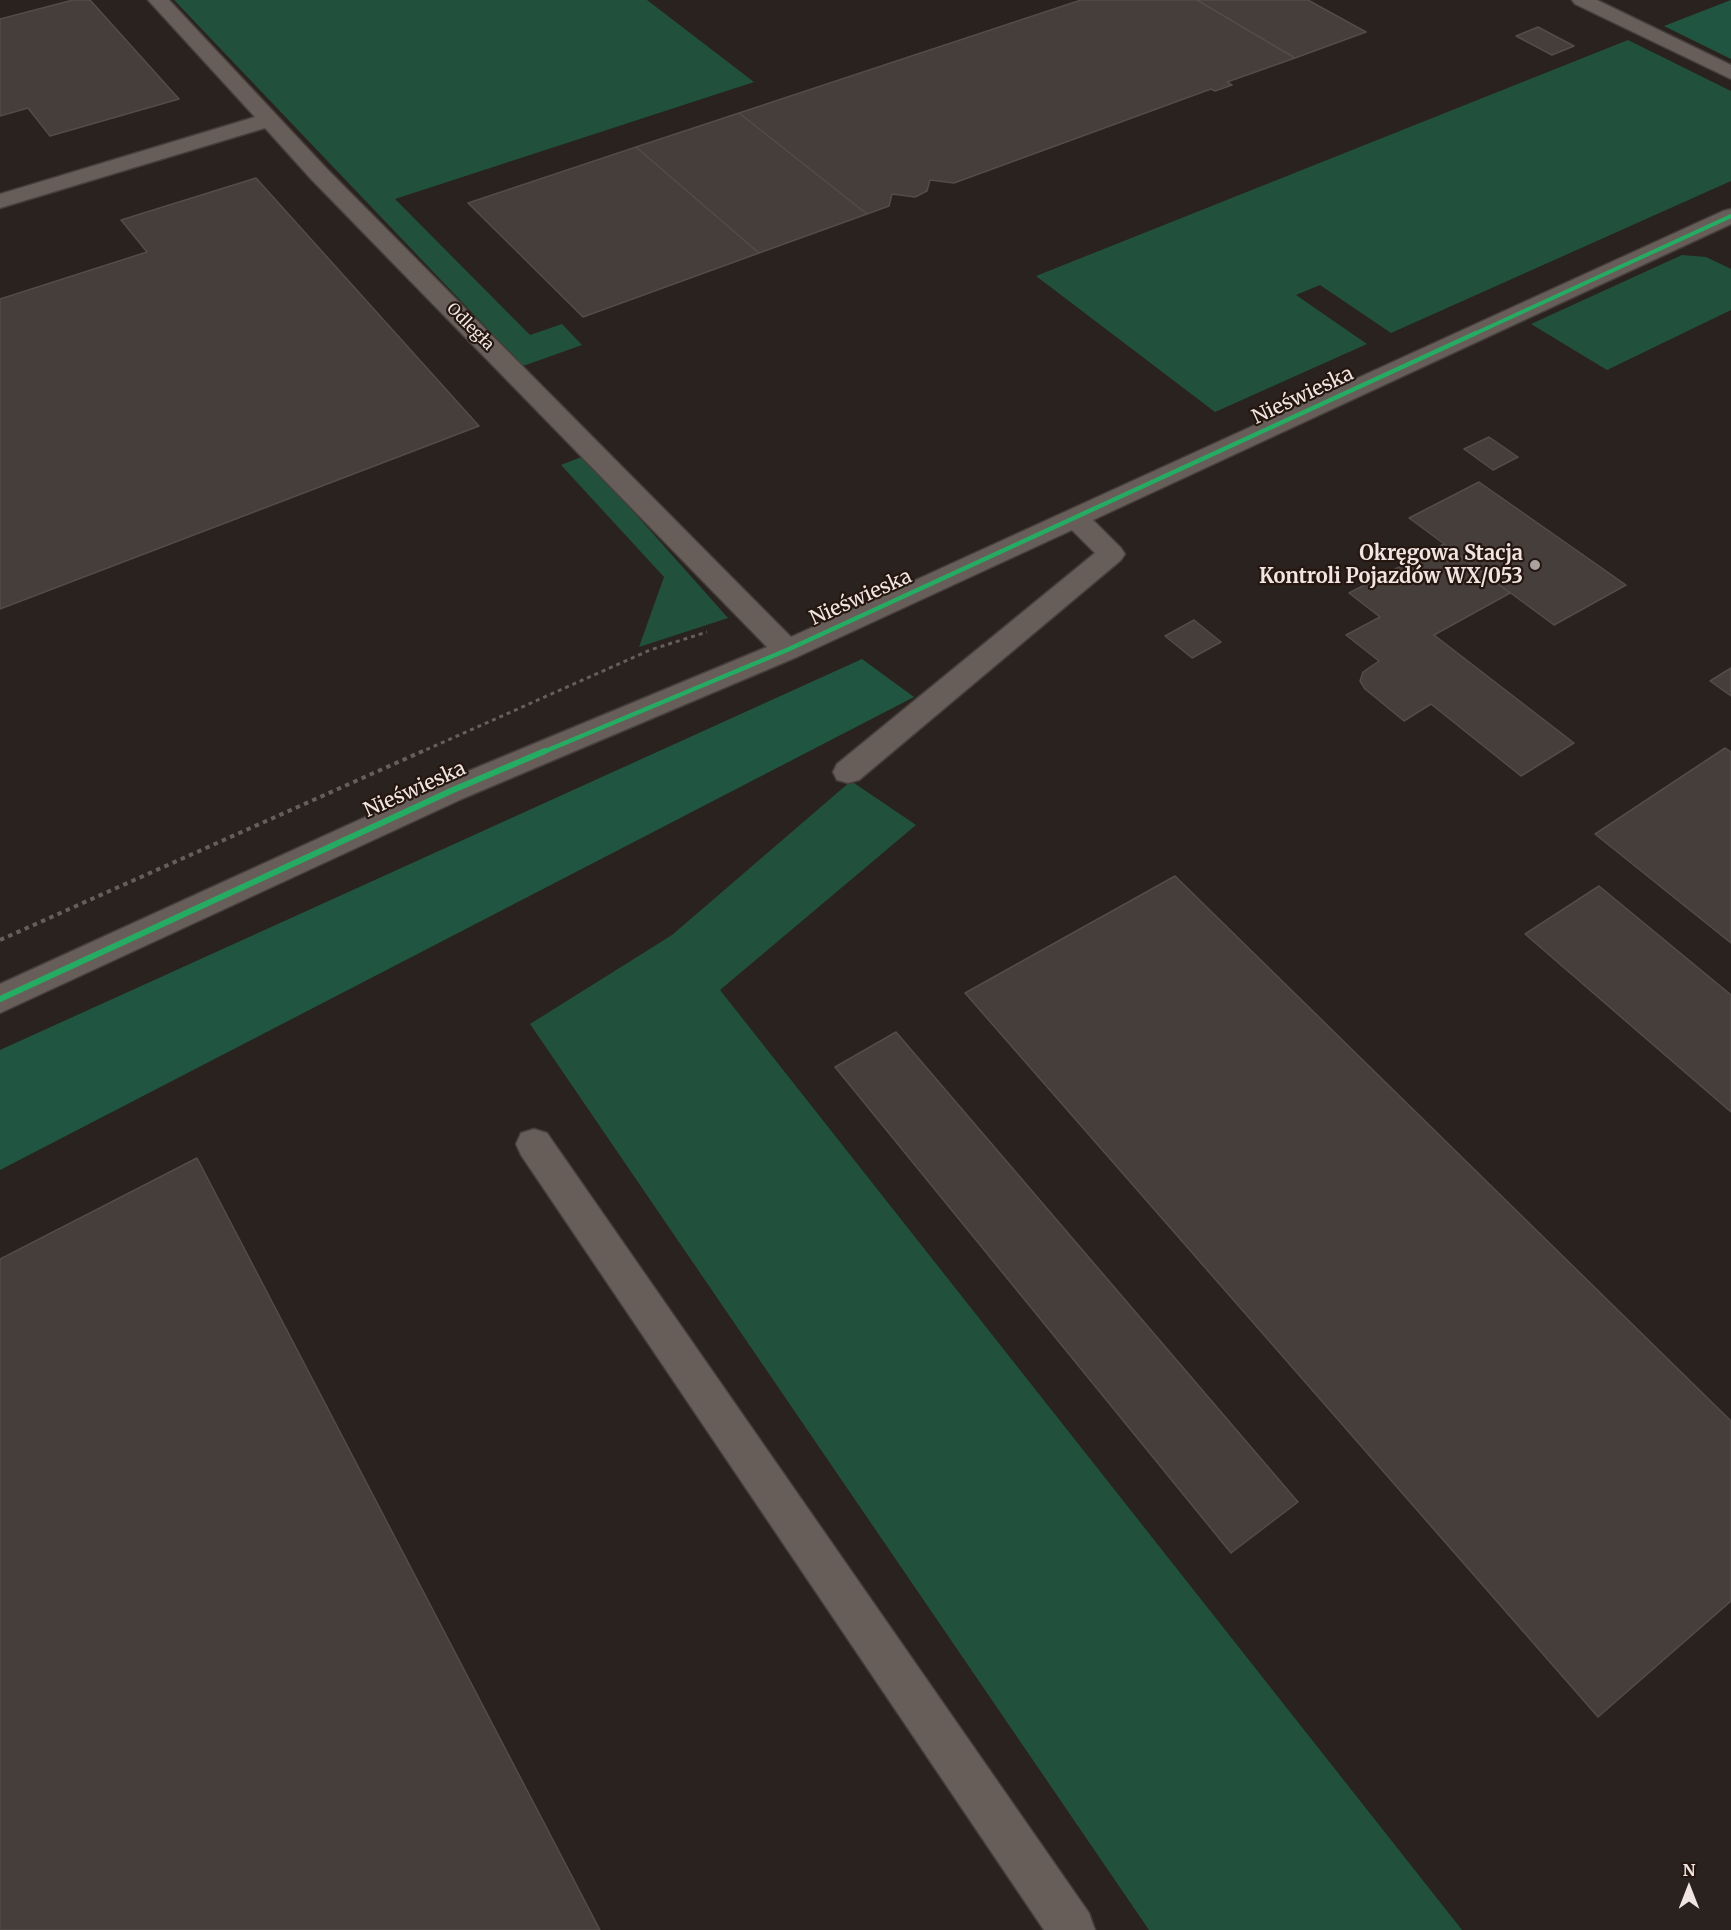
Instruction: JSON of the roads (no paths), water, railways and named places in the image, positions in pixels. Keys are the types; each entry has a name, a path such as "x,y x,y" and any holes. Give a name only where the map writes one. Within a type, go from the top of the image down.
{"street":[{"name":"Odległa","path":"159,0 268,120 787,650"},
{"path":"1582,0 1731,73"},
{"path":"0,201 268,120"},
{"name":"Nieświeska","path":"0,999 453,790 787,650 1731,216"},
{"path":"848,772 1111,554 1076,518"},
{"path":"534,1144 1072,1930"}],"place":[{"name":"Okręgowa Stacja Kontroli Pojazdów WX/053","path":"1535,565"}]}
